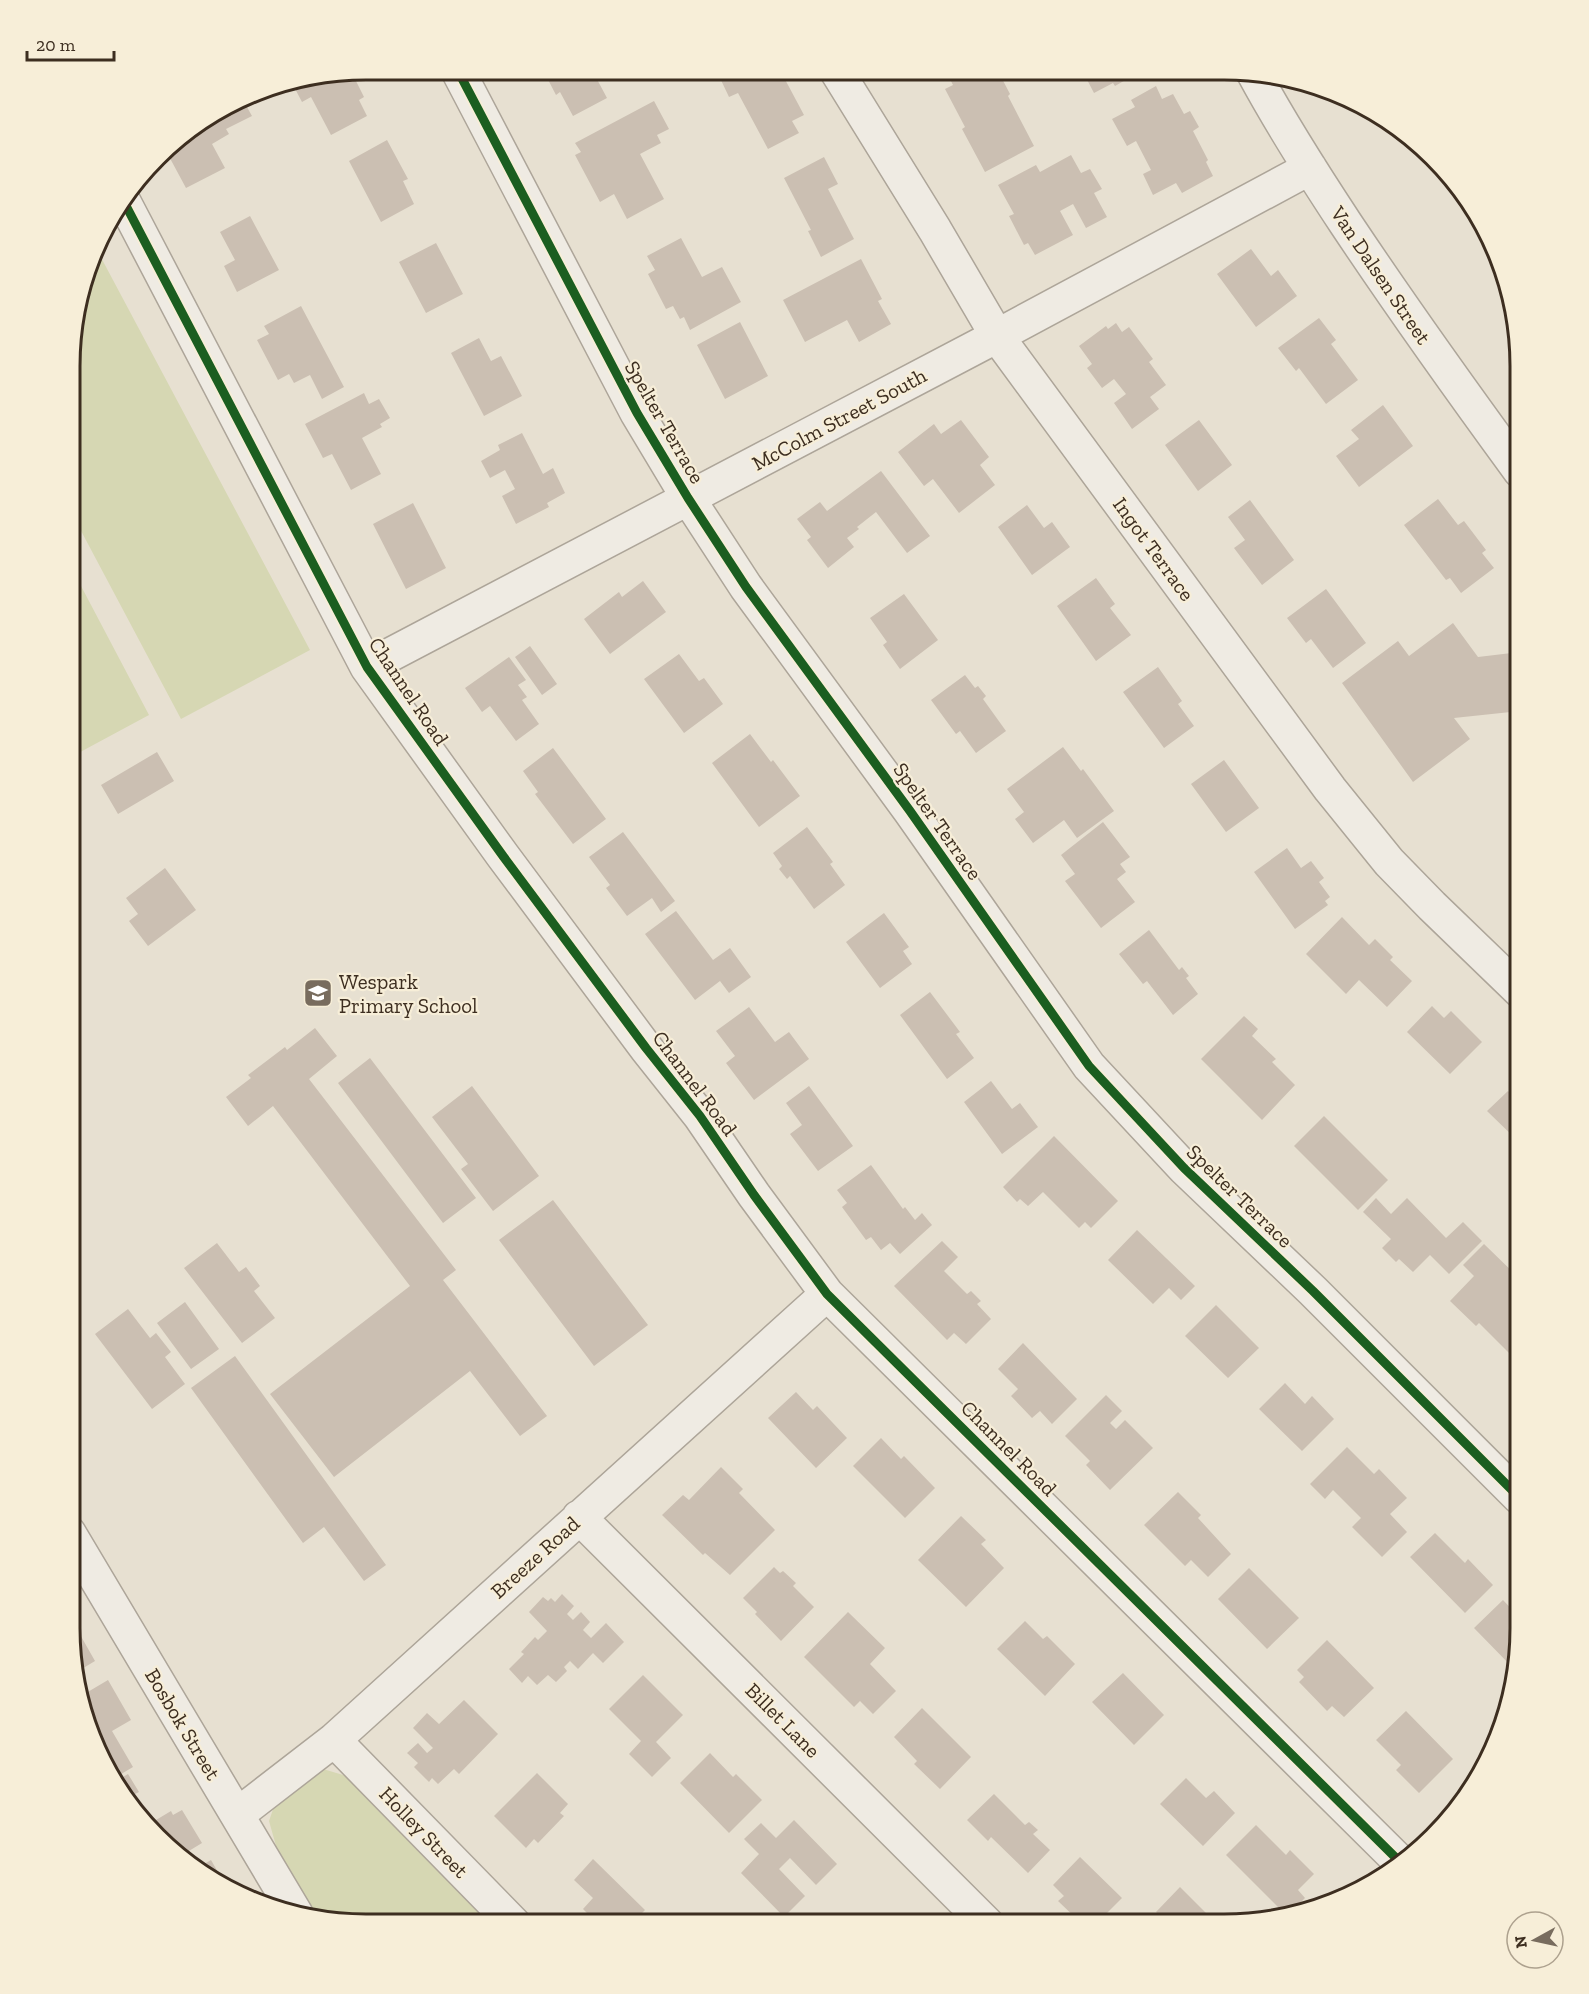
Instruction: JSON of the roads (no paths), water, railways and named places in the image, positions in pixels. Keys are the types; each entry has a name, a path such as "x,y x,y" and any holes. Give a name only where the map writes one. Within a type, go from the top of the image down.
{"street":[{"name":"Spelter Terrace","path":"463,80 637,413 688,498 746,587 910,812 1089,1066 1184,1168 1313,1291 1510,1487"},
{"name":"Ingot Terrace","path":"842,80 997,336 1329,789 1396,869 1510,981"},
{"name":"Van Dalsen Street","path":"1258,82 1271,107 1405,313 1510,457"},
{"name":"McColm Street South","path":"367,667 997,336 1310,168"},
{"name":"Channel Road","path":"127,208 367,667 646,1048 700,1116 754,1195 827,1294 1395,1857"},
{"name":"Breeze Road","path":"237,1815 334,1740 827,1294"},
{"name":"Billet Lane","path":"579,1517 977,1914"},
{"name":"Bosbok Street","path":"80,1551 291,1905"},
{"name":"Holley Street","path":"334,1740 504,1914"}],"place":[{"name":"Wespark Primary School","path":"318,993"}]}
